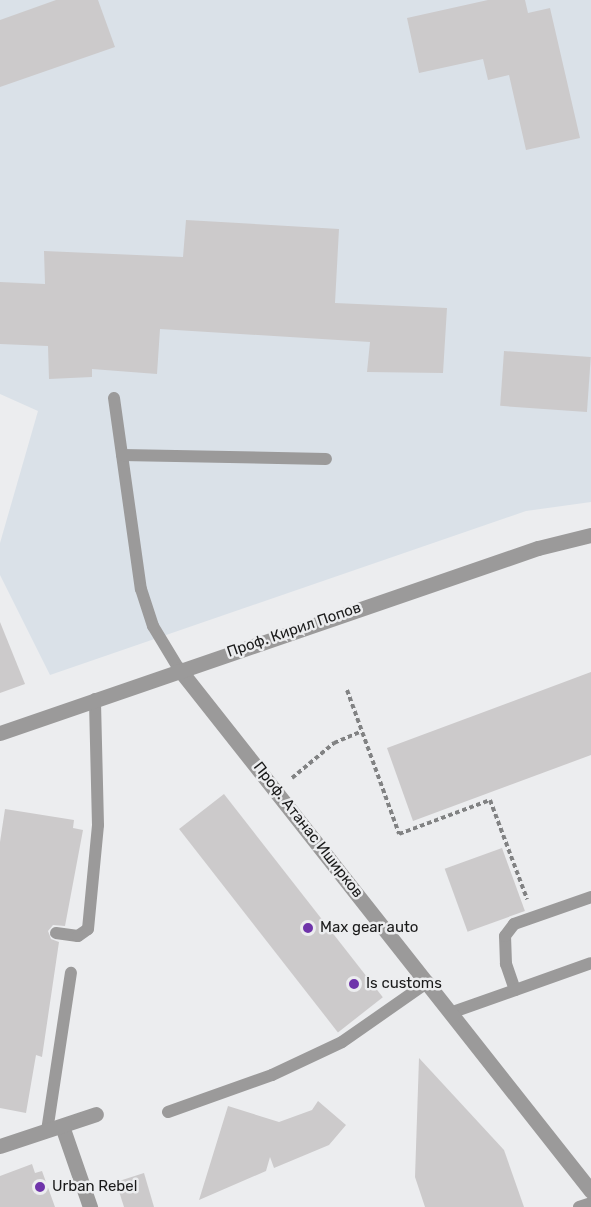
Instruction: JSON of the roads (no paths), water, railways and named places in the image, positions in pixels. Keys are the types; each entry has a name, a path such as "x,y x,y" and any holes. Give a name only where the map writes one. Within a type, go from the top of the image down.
{"street":[{"name":"Проф. Кирил Попов","path":"0,734 179,669 538,548 591,535"},
{"name":"Проф. Атанас Иширков","path":"179,669 453,1012 591,1191"},
{"path":"0,1146 96,1114"},
{"path":"62,1126 90,1207"}],"lane":[{"path":"114,398 141,589 153,626 179,669"},
{"path":"122,455 326,459"},
{"path":"56,933 78,936 88,929 98,825 95,699"},
{"path":"515,990 506,964 505,936 514,924 591,897"},
{"path":"453,1012 591,963"},
{"path":"47,1131 71,973"},
{"path":"168,1112 262,1079 342,1042 428,982"},
{"path":"579,1207 591,1203"}],"place":[{"name":"Max gear auto","path":"308,928"},
{"name":"Is customs","path":"354,984"},
{"name":"Urban Rebel","path":"40,1187"}]}
